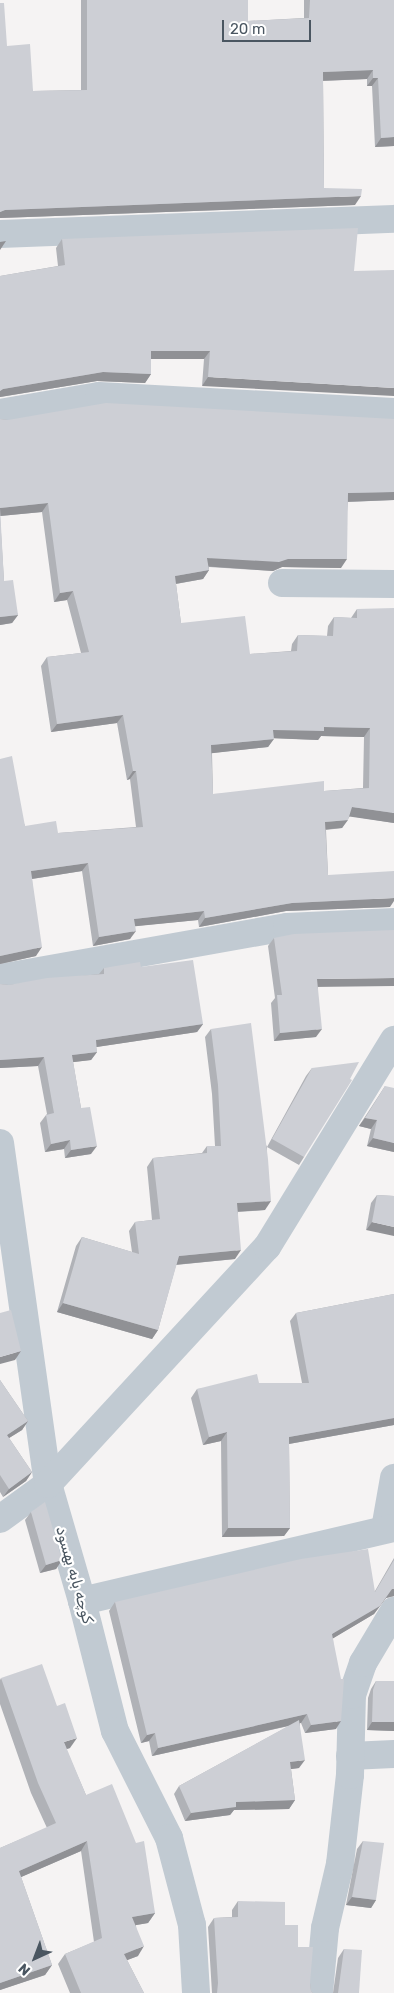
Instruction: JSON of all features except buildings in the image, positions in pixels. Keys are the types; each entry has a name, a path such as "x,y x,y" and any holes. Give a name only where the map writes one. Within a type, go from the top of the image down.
{"street":[{"path":"0,234 394,219"},
{"path":"0,413 99,396 394,412"},
{"path":"282,583 394,584"},
{"path":"0,978 287,927 394,922"},
{"path":"0,1519 48,1484 267,1247 394,1040"},
{"name":"کوچه بابه بهسود","path":"0,1143 48,1484 82,1602 115,1731 169,1838 192,1925 196,1993"},
{"path":"82,1602 389,1528 394,1478"},
{"path":"319,1993 325,1928 340,1864 350,1756 352,1695 363,1663 394,1611"},
{"path":"350,1756 394,1754"}]}
